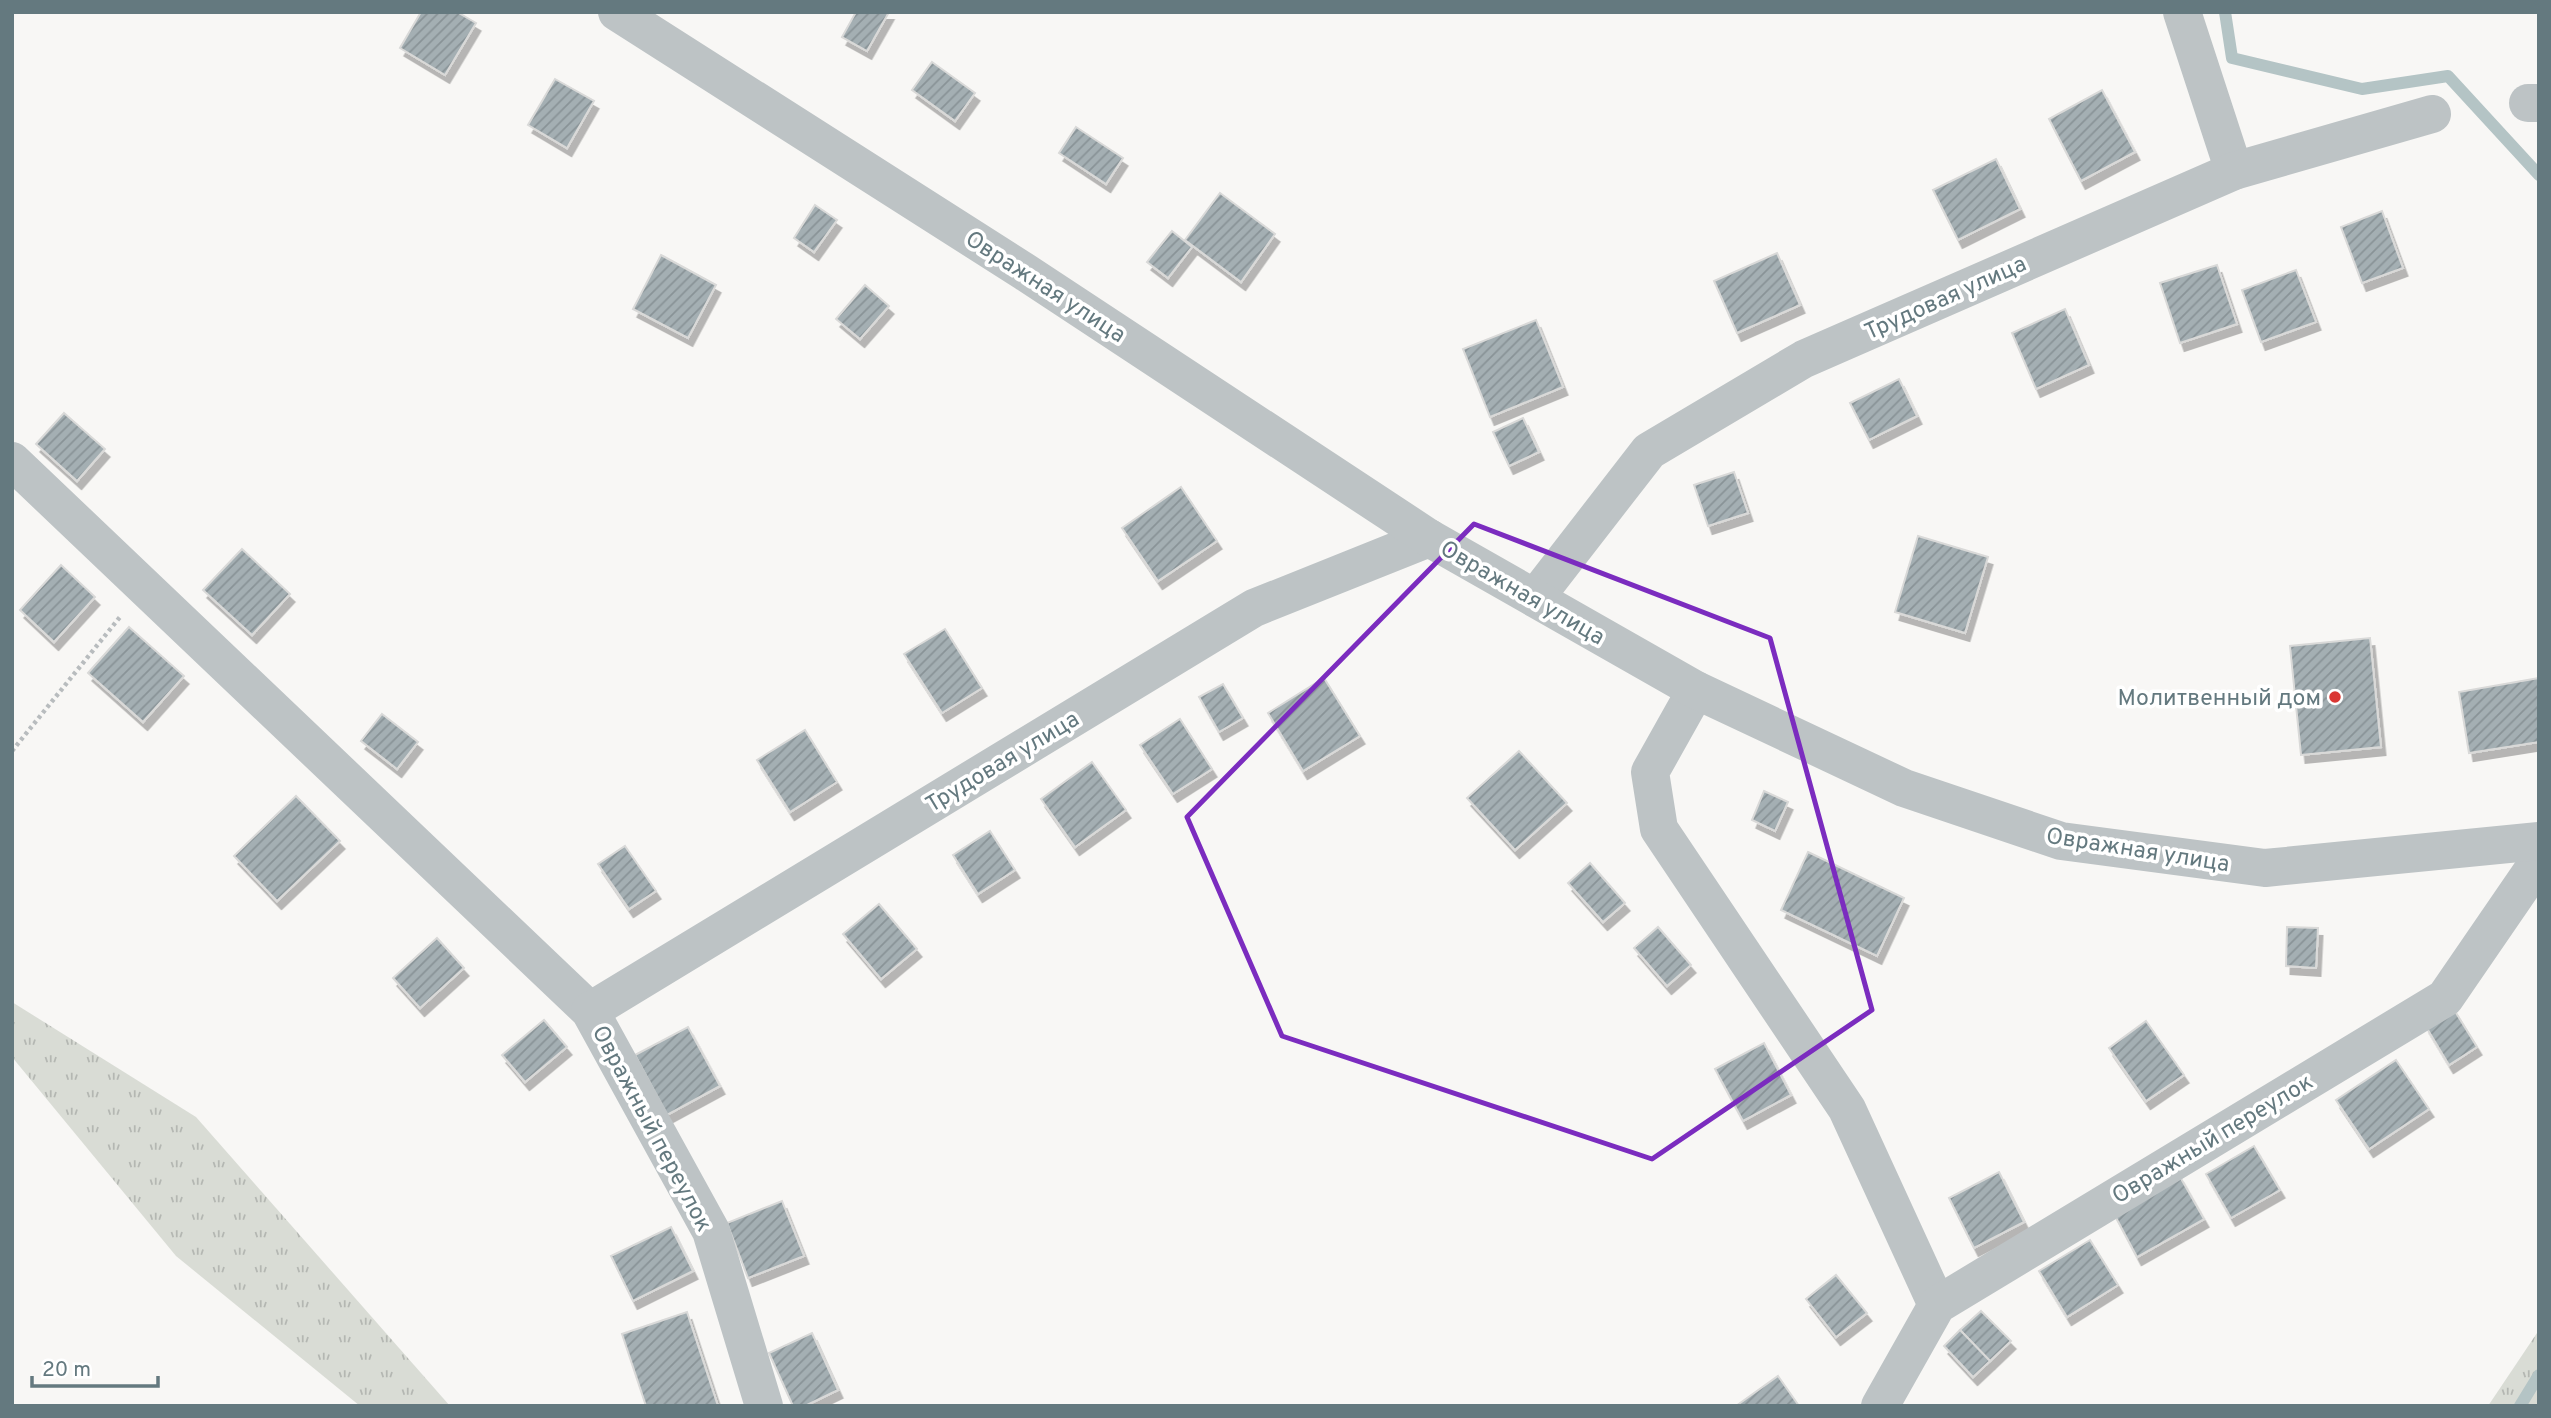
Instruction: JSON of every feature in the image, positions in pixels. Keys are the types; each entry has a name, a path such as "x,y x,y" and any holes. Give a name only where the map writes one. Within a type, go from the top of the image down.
{"street":[{"name":"Овражная улица","path":"617,12 1013,264 1429,538 1696,691 1903,788 2062,841 2265,869 2539,841"},
{"path":"2182,12 2234,171"},
{"name":"Трудовая улица","path":"1535,598 1649,451 1804,359 2234,171 2432,114"},
{"name":"Овражный переулок","path":"12,461 590,1011 711,1231 764,1406"},
{"name":"Трудовая улица","path":"590,1011 1254,608 1429,538"},
{"path":"1696,691 1650,772 1659,829 1847,1109 1937,1305"},
{"name":"Овражный переулок","path":"1880,1406 1937,1305 2445,998 2539,861"}],"path":[{"path":"12,751 144,587"}],"highlighted area":[{"path":"1474,524 1770,638 1872,1010 1652,1159 1282,1036 1187,817"}],"green space":[{"path":"12,1002 196,1117 450,1406 360,1406 176,1256 12,1057"},
{"path":"2539,1330 2539,1406 2488,1406"}],"building":[{"path":"421,12 457,12 476,23 445,75 400,48"},
{"path":"856,12 889,12 867,51 842,37"},
{"path":"932,62 975,93 955,121 912,90"},
{"path":"555,79 594,101 567,148 528,125"},
{"path":"2102,90 2135,152 2081,181 2049,119"},
{"path":"1076,127 1123,158 1106,184 1059,153"},
{"path":"1996,159 2020,209 1958,240 1933,190"},
{"path":"1220,193 1275,234 1241,282 1185,240"},
{"path":"815,205 837,220 814,252 794,238"},
{"path":"2382,211 2403,268 2362,283 2341,227"},
{"path":"1172,231 1192,247 1168,278 1147,262"},
{"path":"1777,253 1800,305 1737,333 1714,281"},
{"path":"661,255 716,285 688,338 633,309"},
{"path":"2217,265 2237,324 2180,343 2160,283"},
{"path":"2296,270 2316,322 2261,342 2242,290"},
{"path":"865,285 889,306 860,339 836,319"},
{"path":"2065,309 2089,365 2036,389 2012,333"},
{"path":"1536,320 1563,387 1490,417 1463,349"},
{"path":"1899,379 1917,416 1869,440 1850,403"},
{"path":"64,413 105,449 77,481 36,444"},
{"path":"1523,418 1539,452 1509,466 1493,432"},
{"path":"1734,472 1748,513 1708,526 1694,485"},
{"path":"1181,487 1217,541 1158,581 1122,528"},
{"path":"1918,536 1988,557 1965,633 1895,612"},
{"path":"242,549 290,594 252,635 203,590"},
{"path":"61,565 95,597 54,642 20,610"},
{"path":"129,627 184,676 143,722 88,673"},
{"path":"945,629 982,688 942,713 904,654"},
{"name":"Молитвенный дом","path":"2370,638 2381,747 2301,755 2290,646"},
{"path":"1324,678 1360,736 1303,771 1268,713"},
{"path":"2539,678 2539,742 2469,753 2459,692"},
{"path":"1223,684 1243,718 1219,732 1199,697"},
{"path":"382,714 418,742 397,769 361,741"},
{"path":"1180,719 1212,769 1173,794 1140,745"},
{"path":"805,730 837,782 790,812 757,760"},
{"path":"1519,751 1567,803 1515,850 1467,798"},
{"path":"1092,762 1126,810 1075,847 1041,799"},
{"path":"1764,791 1788,802 1775,831 1752,820"},
{"path":"296,796 340,841 277,901 234,856"},
{"path":"990,831 1015,870 978,894 953,855"},
{"path":"625,846 656,891 629,909 598,864"},
{"path":"1808,852 1904,898 1877,956 1781,910"},
{"path":"1590,863 1625,903 1603,922 1568,883"},
{"path":"879,904 917,949 881,979 843,934"},
{"path":"1658,927 1691,965 1667,986 1634,948"},
{"path":"2287,927 2318,928 2316,968 2286,966"},
{"path":"437,938 464,968 420,1008 393,978"},
{"path":"2453,1008 2477,1047 2449,1065 2425,1025"},
{"path":"544,1020 567,1047 525,1082 502,1055"},
{"path":"2146,1021 2184,1075 2146,1101 2109,1048"},
{"path":"688,1027 720,1086 667,1115 635,1055"},
{"path":"1764,1043 1791,1095 1743,1121 1715,1069"},
{"path":"2396,1060 2429,1109 2369,1149 2336,1100"},
{"path":"2254,1146 2280,1190 2231,1218 2206,1174"},
{"path":"1999,1172 2024,1222 1974,1248 1949,1198"},
{"path":"2179,1175 2204,1219 2137,1257 2113,1212"},
{"path":"782,1201 804,1256 748,1278 727,1223"},
{"path":"671,1227 693,1271 633,1301 611,1256"},
{"path":"2090,1240 2118,1285 2067,1317 2039,1271"},
{"path":"1836,1275 1867,1313 1836,1337 1806,1299"},
{"path":"1981,1311 2011,1341 1990,1361 1960,1330"},
{"path":"687,1312 718,1406 646,1406 622,1334"},
{"path":"1960,1330 1990,1361 1973,1377 1944,1346"},
{"path":"812,1333 838,1390 805,1406 793,1406 769,1353"},
{"path":"1778,1376 1799,1406 1736,1406"}],"waterway":[{"path":"2225,12 2232,58 2362,89 2448,76 2539,175"},
{"path":"2520,1406 2539,1375"}],"place":[{"name":"Молитвенный дом","path":"2335,697"}]}
